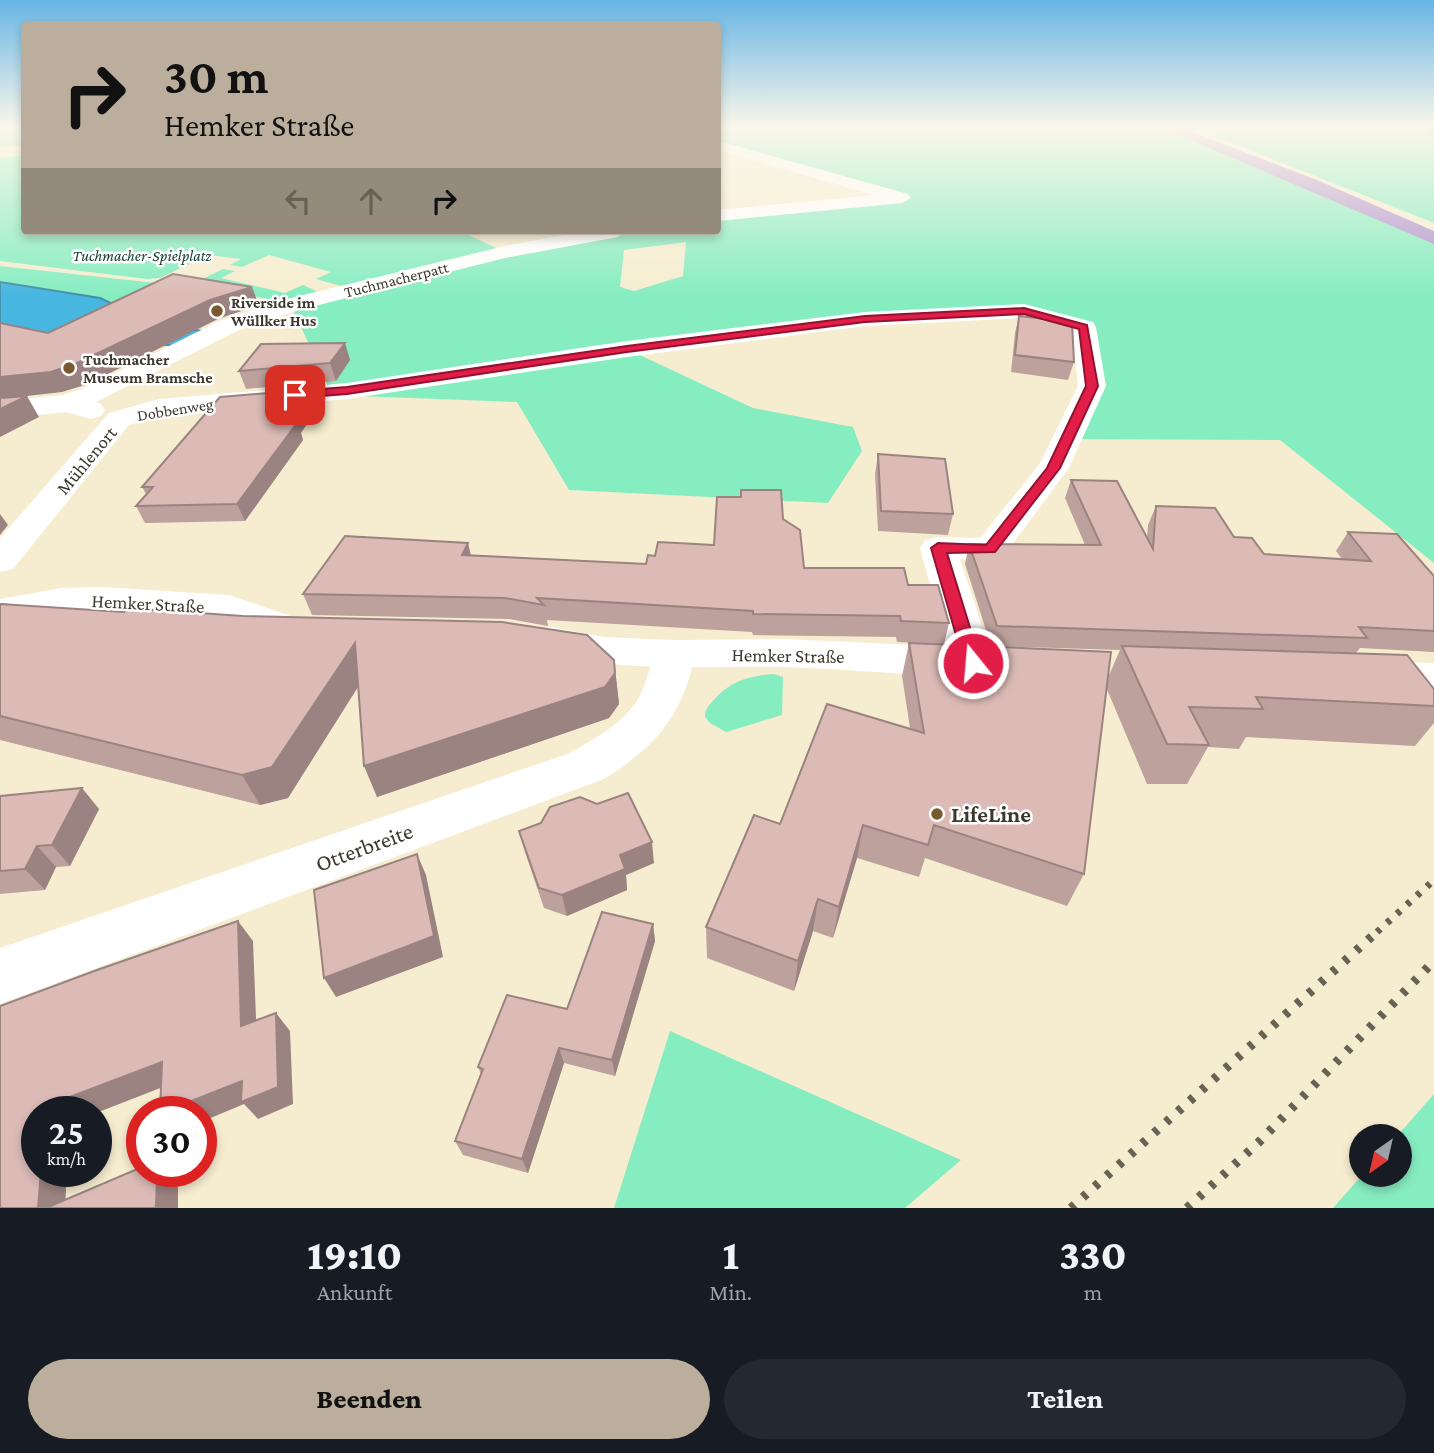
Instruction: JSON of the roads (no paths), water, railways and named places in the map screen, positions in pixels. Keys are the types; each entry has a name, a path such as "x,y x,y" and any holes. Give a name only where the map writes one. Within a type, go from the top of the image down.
{"highway":[{"path":"1310,183 1434,238"},
{"path":"1329,183 1434,223"}],"street":[{"path":"721,216 902,198 851,183"},
{"name":"Tuchmacherpatt","path":"67,403 99,392 228,326 291,305 505,253 597,235"},
{"name":"Dobbenweg","path":"119,419 191,403 347,391 627,349 865,319 1024,311 1084,327 1092,386 1053,468 990,549 938,548 973,663"},
{"name":"Mühlenort","path":"0,410 67,403 119,419 0,561"},
{"name":"Hemker Straße","path":"3,610 58,617 305,630"},
{"name":"Hemker Straße","path":"521,649 552,660 603,651 674,654 785,653 1015,664"},
{"name":"Otterbreite","path":"0,976 587,766 622,746 650,718 670,682 674,654"},
{"path":"1336,675 1434,678"}],"water":[{"path":"0,282 100,298 132,313 121,320 204,331 174,346 145,342 0,341"}],"railway":[{"path":"1377,932 1434,880"},
{"path":"1071,1208 1379,930"},
{"path":"1187,1208 1258,1143 1434,961"}],"place":[{"name":"Riverside im Wüllker Hus","path":"217,311"},
{"name":"Tuchmacher Museum Bramsche","path":"69,368"},
{"name":"LifeLine","path":"937,814"}],"park label":[{"name":"Tuchmacher-Spielplatz","path":"142,255"}]}
